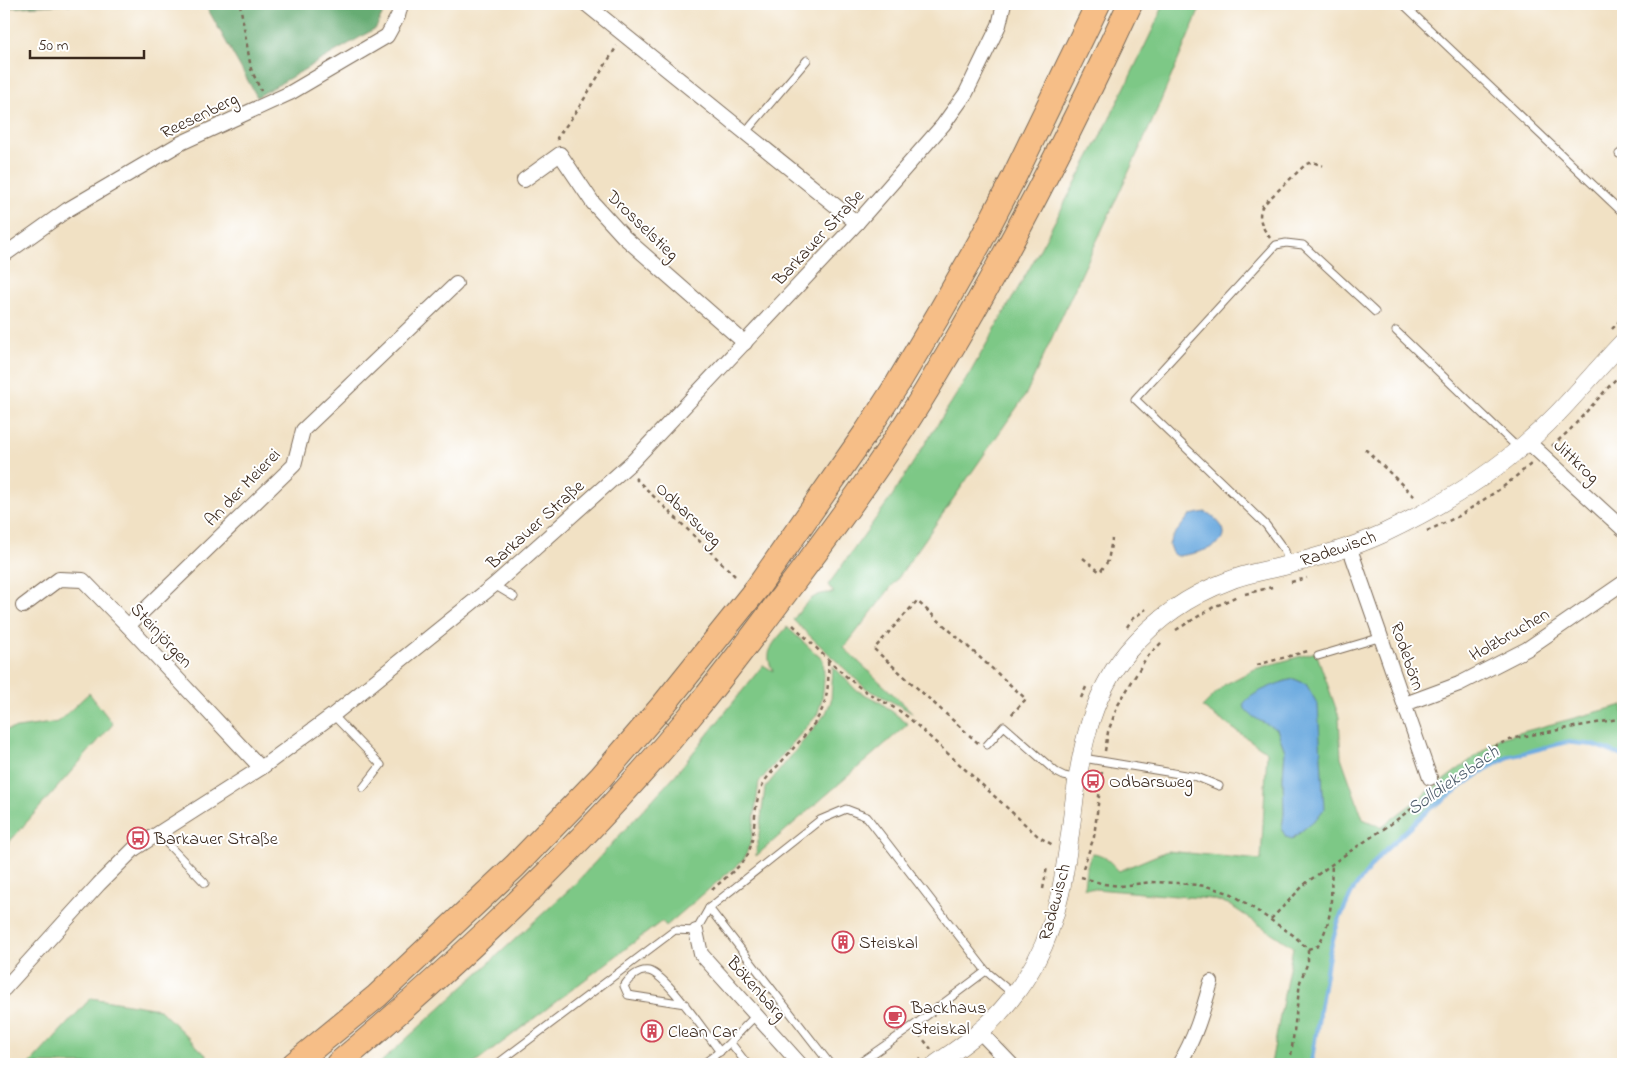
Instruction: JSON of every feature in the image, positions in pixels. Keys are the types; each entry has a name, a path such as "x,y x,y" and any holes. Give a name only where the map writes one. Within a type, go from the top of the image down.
{"highway":[{"path":"294,1064 377,996 515,866 646,726 716,641 758,586 868,431 921,344 984,234 1098,4"},
{"path":"338,1064 399,1013 466,952 526,894 612,805 690,717 819,549 933,380 992,279 1038,193 1130,4"}],"street":[{"name":"Reesenberg","path":"4,255 67,210 181,143 290,93 387,36 398,16 401,4"},
{"path":"586,4 857,223"},
{"name":"Barkauer Straße","path":"4,990 99,884 134,850 157,833 261,768 333,715 494,585 625,469 857,223 943,125 966,94 999,25 1004,4"},
{"name":"Drosselstieg","path":"524,180 560,154 593,203 624,237 745,343"},
{"name":"An der Meierei","path":"128,626 294,465 303,430 456,284"},
{"name":"Radewisch","path":"936,1064 980,1032 1013,994 1031,969 1046,940 1054,915 1068,848 1078,779 1091,719 1101,693 1119,663 1146,632 1185,602 1230,579 1350,546 1380,534 1437,506 1488,472 1523,445 1557,415 1623,342"},
{"name":"Jittkrog","path":"1523,445 1542,456 1623,530"},
{"name":"Rodebörn","path":"1350,546 1430,778"},
{"name":"Steinjörgen","path":"22,606 59,579 83,580 261,768"},
{"name":"Holzbruchen","path":"1405,704 1459,684 1527,649 1623,583"},
{"name":"Bökenbarg","path":"696,931 701,954 800,1064"},
{"path":"1179,1064 1186,1053 1200,1019 1211,982"},
{"path":"980,1032 1010,1064"}],"lane":[{"path":"1403,4 1623,213"},
{"path":"745,133 807,60"},
{"path":"1288,564 1285,551 1266,525 1135,399 1276,245 1286,243 1302,245 1375,312"},
{"path":"1396,332 1523,445"},
{"path":"494,585 514,596"},
{"path":"1320,655 1382,637"},
{"path":"333,715 382,766 363,788"},
{"path":"987,745 1004,726 1056,772 1078,779"},
{"path":"1082,758 1197,777 1219,786"},
{"path":"497,1064 675,930 696,931 709,908 820,820 846,809 867,817 986,971 1013,994"},
{"path":"157,833 205,883"},
{"path":"709,908 830,1064"},
{"path":"684,1004 628,996 624,986 628,980 641,971 650,970 659,976 684,1004 720,1052"},
{"path":"858,1064 913,1026 986,971"},
{"path":"703,1064 720,1052 742,1027 756,1015"},
{"path":"730,1042 747,1064"}],"path":[{"path":"240,4 251,69 266,104"},
{"path":"558,138 624,34"},
{"path":"1276,245 1261,224 1260,209 1306,164 1313,162 1323,166"},
{"path":"1607,334 1623,317"},
{"path":"1427,531 1459,516 1503,487 1542,456 1569,430 1623,371"},
{"path":"1365,449 1418,499 1415,501"},
{"name":"Odbarsweg","path":"625,469 735,576"},
{"path":"1083,558 1100,572 1108,561 1112,539"},
{"path":"1172,633 1212,608 1241,595 1309,578"},
{"path":"987,745 983,747 874,649 917,601 1026,699 1004,726"},
{"path":"1123,633 1132,619 1146,609"},
{"path":"794,625 859,687 895,707 909,718 1040,837 1051,844 1068,848"},
{"path":"1079,885 1094,837 1108,732 1118,705 1146,658 1165,639"},
{"path":"1257,666 1320,648 1320,655"},
{"path":"709,908 711,891 746,859 752,838 757,798 762,785 811,728 822,712 826,702 828,686 828,658"},
{"path":"1079,705 1084,688 1090,680"},
{"path":"1271,919 1306,883 1388,826 1497,744 1515,738 1623,718"},
{"path":"1050,853 1053,834"},
{"path":"1041,897 1048,862"},
{"path":"1308,950 1318,946 1331,914 1332,864"},
{"path":"1081,876 1104,884 1120,886 1151,882 1206,886 1232,894 1293,935 1308,950 1308,962 1300,982 1290,1064"},
{"path":"913,1026 932,1050 913,1064"}],"green space":[{"path":"4,4 71,4 4,8"},
{"path":"205,4 387,4 376,28 257,97"},
{"path":"1164,4 1202,4 1151,124 1025,396 898,578 844,648 913,713 864,687 793,620 810,600 820,594 834,593 828,585 892,496 970,373 1033,262 1108,122"},
{"path":"787,627 823,660 823,695 817,715 759,782 751,842 744,859 666,926 662,921 474,1064 379,1064 573,886 676,774 763,665 773,671 769,652 774,642"},
{"path":"1316,652 1339,717 1341,757 1363,819 1381,827 1500,738 1623,705 1623,756 1594,745 1566,742 1508,757 1486,769 1426,812 1380,855 1353,890 1338,922 1329,954 1311,1064 1271,1064 1293,947 1228,904 1211,899 1084,888 1087,865 1093,853 1104,857 1119,871 1167,851 1261,860 1267,752 1202,707 1224,685 1255,669","holes":["1294,679 1306,684 1303,830 1292,839 1282,830 1285,751 1277,729 1282,682"]},
{"path":"833,666 856,690 880,702 908,724 756,856 765,788 826,713 831,701"},
{"path":"89,693 113,724 4,848 4,730 58,722"},
{"path":"91,998 159,1009 215,1064 30,1064"}],"water":[{"path":"1205,512 1220,524 1224,532 1223,538 1218,544 1210,548 1192,554 1176,556 1172,553 1169,545 1171,539 1190,515"},
{"path":"1294,679 1306,684 1318,705 1324,809 1317,818 1292,839 1286,837 1282,830 1285,751 1277,729 1253,717 1243,705 1258,692"}],"waterway":[{"name":"Solldieksbach","path":"1311,1064 1329,954 1338,922 1353,890 1380,855 1426,812 1486,769 1508,757 1566,742 1594,745 1623,756"}],"place":[{"name":"Odbarsweg","path":"1093,781"},
{"name":"Barkauer Straße","path":"138,838"},
{"name":"Steiskal","path":"843,942"},
{"name":"Backhaus Steiskal","path":"895,1017"},
{"name":"Clean Car","path":"652,1031"}]}
